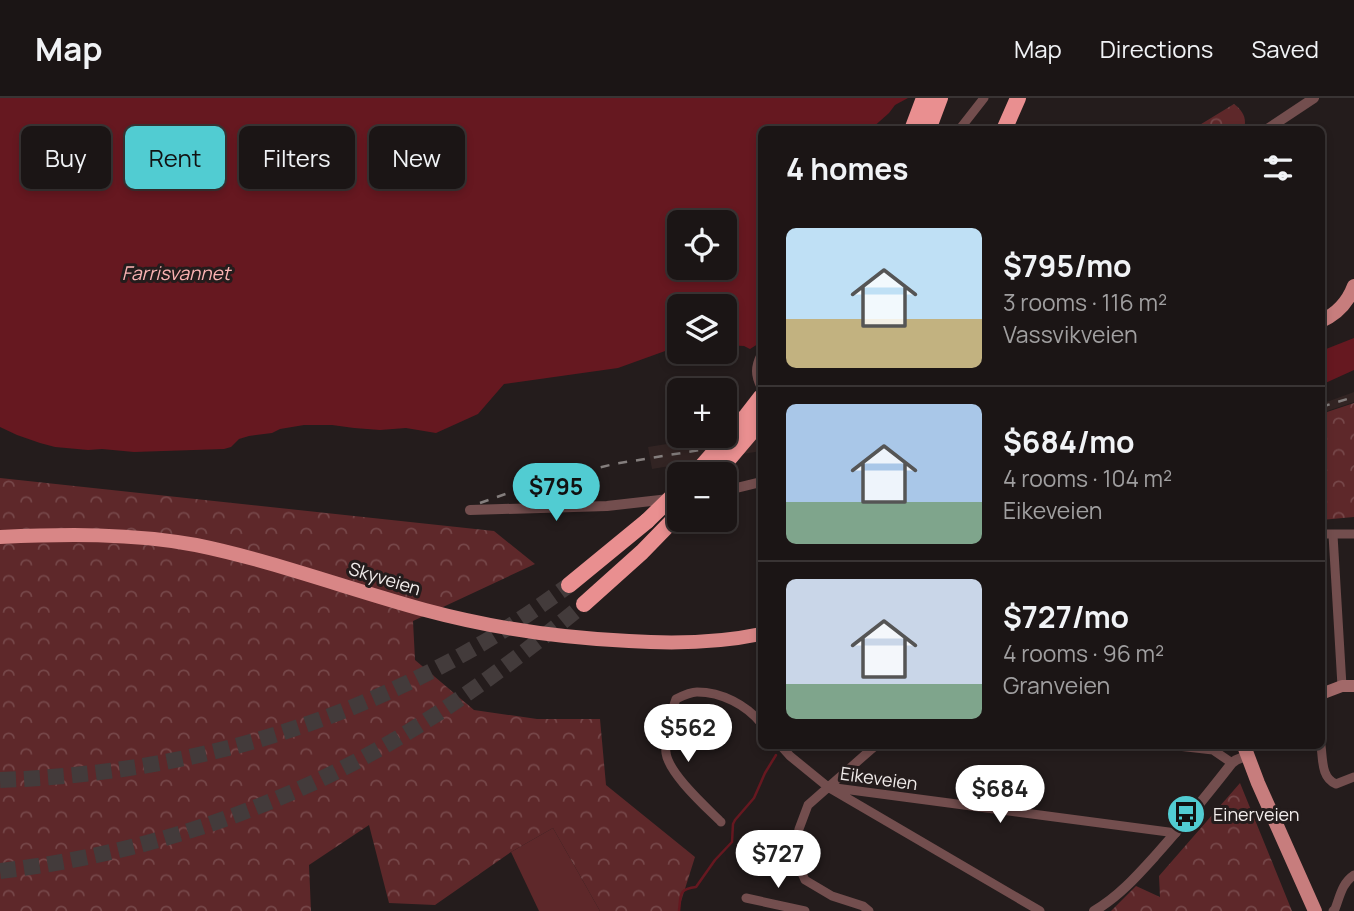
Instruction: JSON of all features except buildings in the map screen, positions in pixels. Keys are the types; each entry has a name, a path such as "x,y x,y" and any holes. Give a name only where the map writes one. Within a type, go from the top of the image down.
{"highway":[{"path":"914,126 924,98"},
{"path":"930,126 940,98"},
{"path":"1006,126 1018,98"},
{"path":"1016,126 1027,98"},
{"path":"706,462 758,401"},
{"path":"726,462 758,425"},
{"path":"569,585 667,502"},
{"path":"584,604 667,527"},
{"name":"Skyveien","path":"0,537 91,535 195,545 267,562 426,610 529,632 653,643 723,640 758,634"}],"main road":[{"path":"1325,319 1341,308 1354,286"},
{"path":"1325,693 1348,686"},
{"path":"1246,750 1315,911"}],"street":[{"path":"962,126 984,98"},
{"path":"1272,126 1314,98"},
{"path":"758,361 758,379"},
{"path":"737,488 758,483"},
{"path":"470,510 607,506 667,498"},
{"path":"1325,534 1354,534"},
{"path":"1333,535 1348,686"},
{"path":"722,822 694,796 668,762 667,733 676,699 695,692 712,694 742,705 758,720"},
{"path":"784,749 828,787 1040,911"},
{"path":"869,911 863,905 832,896 805,880 794,856 799,830 808,806 872,749"},
{"path":"1204,749 1213,750 1232,763"},
{"path":"1321,749 1329,781 1336,784 1354,777"},
{"path":"1094,911 1109,902 1136,877 1246,750"},
{"name":"Eikeveien","path":"828,787 1176,833"},
{"path":"1333,911 1343,885 1354,876"},
{"path":"746,898 804,911"}],"shaded area":[{"path":"1354,392 1354,402 1325,412 1325,403"},
{"path":"758,429 758,451 694,462 667,462 667,467 652,469 648,447 667,444 667,448 737,448 737,433"}],"green space":[{"path":"1234,104 1244,115 1244,126 1198,126"},
{"path":"1354,403 1354,517 1325,520 1325,413"},
{"path":"0,478 494,531 535,564 413,621 415,660 474,710 537,719 600,719 606,785 695,857 678,911 600,911 553,828 511,852 435,905 389,903 369,825 309,865 311,911 0,911"},
{"path":"1240,783 1292,911 1111,911 1136,886 1160,897 1159,876"},
{"path":"553,828 600,911 539,911 511,852"}],"water":[{"name":"Farrisvannet","path":"0,98 908,98 895,105 874,126 758,126 758,344 750,349 737,346 737,294 667,294 667,350 618,368 504,384 478,414 436,433 406,428 380,430 304,425 239,439 231,447 224,449 134,452 55,447 0,427"},
{"path":"1354,338 1354,370 1325,383 1325,349"}],"waterway":[{"path":"679,911 683,891 696,887 732,842 735,820 754,798 776,755"}],"tunnel":[{"path":"0,780 123,769 183,758 299,727 412,681 467,652 569,585"},
{"path":"0,871 51,864 151,842 199,828 295,791 386,745 463,697 584,604"}],"railway":[{"path":"1325,406 1354,397"},
{"path":"480,503 534,484 614,464 758,440"}],"place":[{"name":"Einerveien","path":"1186,814"}]}
